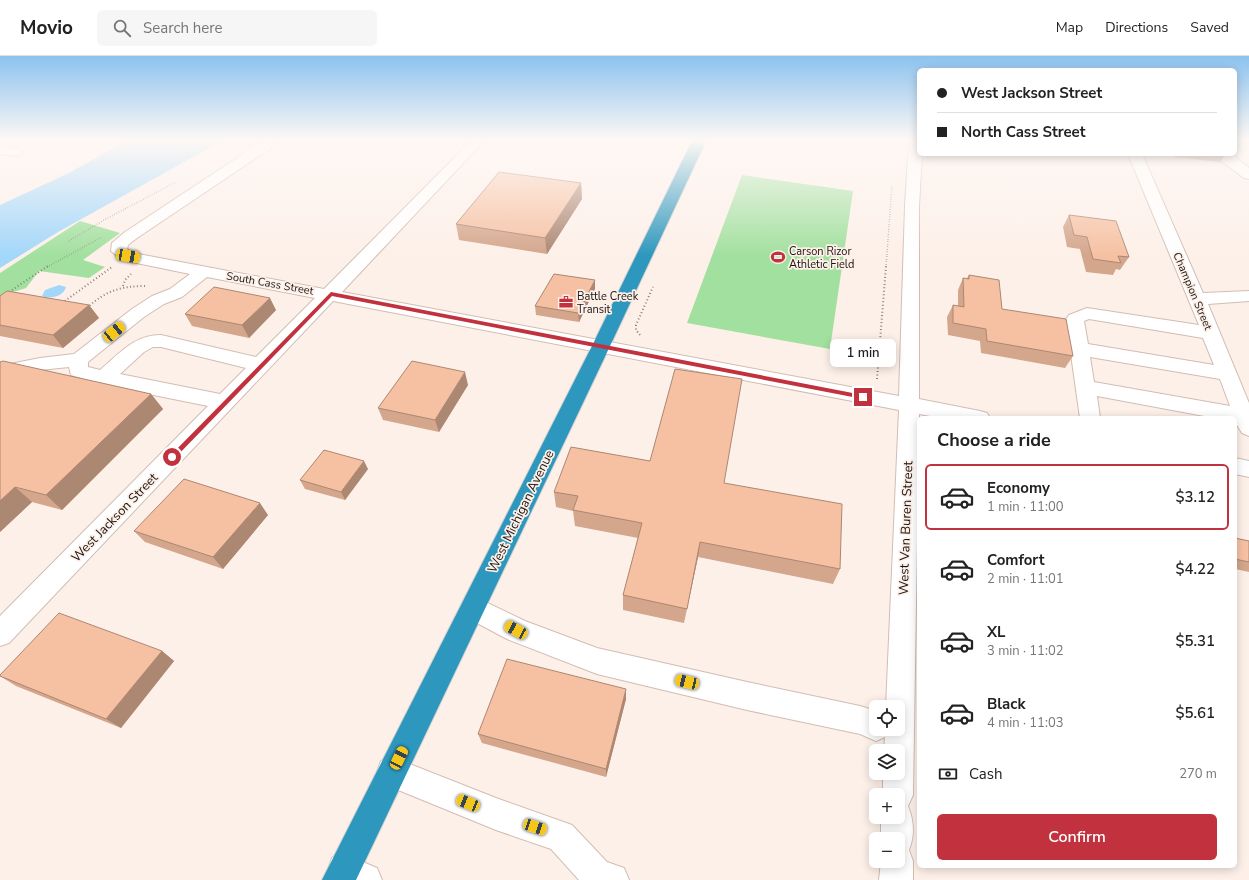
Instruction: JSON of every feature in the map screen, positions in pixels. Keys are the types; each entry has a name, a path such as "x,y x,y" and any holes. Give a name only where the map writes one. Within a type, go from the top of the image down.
{"highway":[{"name":"West Michigan Avenue","path":"350,877 392,772 602,346 681,179"}],"street":[{"path":"127,256 119,251 120,243 214,179"},
{"name":"West Jackson Street","path":"0,634 441,179"},
{"name":"West Van Buren Street","path":"888,700 909,405 914,179"},
{"name":"Champion Street","path":"1146,179 1197,299 1246,422"},
{"name":"South Cass Street","path":"127,256 969,416"},
{"path":"0,373 40,364 79,360 138,313 158,300 176,293 204,271"},
{"path":"1197,299 1249,296"},
{"path":"1090,416 1075,319 1087,313 1211,334"},
{"path":"104,378 137,348 150,341 161,341 262,365"},
{"path":"1079,349 1227,374"},
{"path":"79,360 78,370 91,375 226,402"},
{"path":"1085,387 1218,416"},
{"path":"1237,466 1249,469"},
{"path":"473,608 516,630 597,661 860,720 869,723"},
{"name":"West Van Buren Street","path":"887,736 897,788"},
{"path":"392,772 496,814 561,836 596,874 612,880"},
{"path":"896,868 896,880"}],"path":[{"path":"69,241 104,220 176,182"},
{"path":"870,378 878,379 892,182"},
{"path":"58,305 127,256"},
{"path":"641,336 636,330 636,326 655,282"},
{"path":"85,310 101,295 122,287"}],"green space":[{"name":"Carson Rizor Athletic Field","path":"740,179 773,179 853,191 830,349 687,323"},
{"path":"80,221 120,233 83,260 105,267 89,278 39,271 26,288 7,294 0,300 0,273"}],"water":[{"path":"55,179 153,179 58,232 0,268 0,205"},
{"path":"59,285 66,287 60,295 49,298 42,296 45,290"}],"building":[{"path":"493,179 555,179 581,183 545,238 456,224"},
{"path":"1069,215 1116,221 1129,257 1118,256 1121,263 1093,259 1087,237 1074,235"},
{"name":"Battle Creek Transit","path":"554,274 595,280 578,313 535,306"},
{"path":"969,275 999,280 1002,309 1066,319 1073,356 987,341 986,329 953,323 953,305 964,307 963,278 969,279"},
{"path":"214,287 270,298 242,325 185,314"},
{"path":"7,291 89,305 53,335 0,325 0,296"},
{"path":"3,361 151,394 46,495 15,487 0,501 0,362"},
{"path":"412,361 465,372 435,420 378,408"},
{"path":"675,369 742,379 724,483 842,504 840,569 700,542 687,609 623,595 642,523 573,510 578,496 554,492 571,447 650,461"},
{"path":"324,450 364,461 341,492 300,480"},
{"path":"184,479 260,503 213,557 134,531"},
{"path":"1237,538 1249,541 1249,562 1237,559"},
{"path":"59,613 162,651 106,719 0,676"},
{"path":"507,659 626,689 606,769 478,734"}],"place":[{"name":"Carson Rizor Athletic Field","path":"778,257"},
{"name":"Battle Creek Transit","path":"566,302"}],"route":[{"path":"172,457 331,294 863,397"}]}
